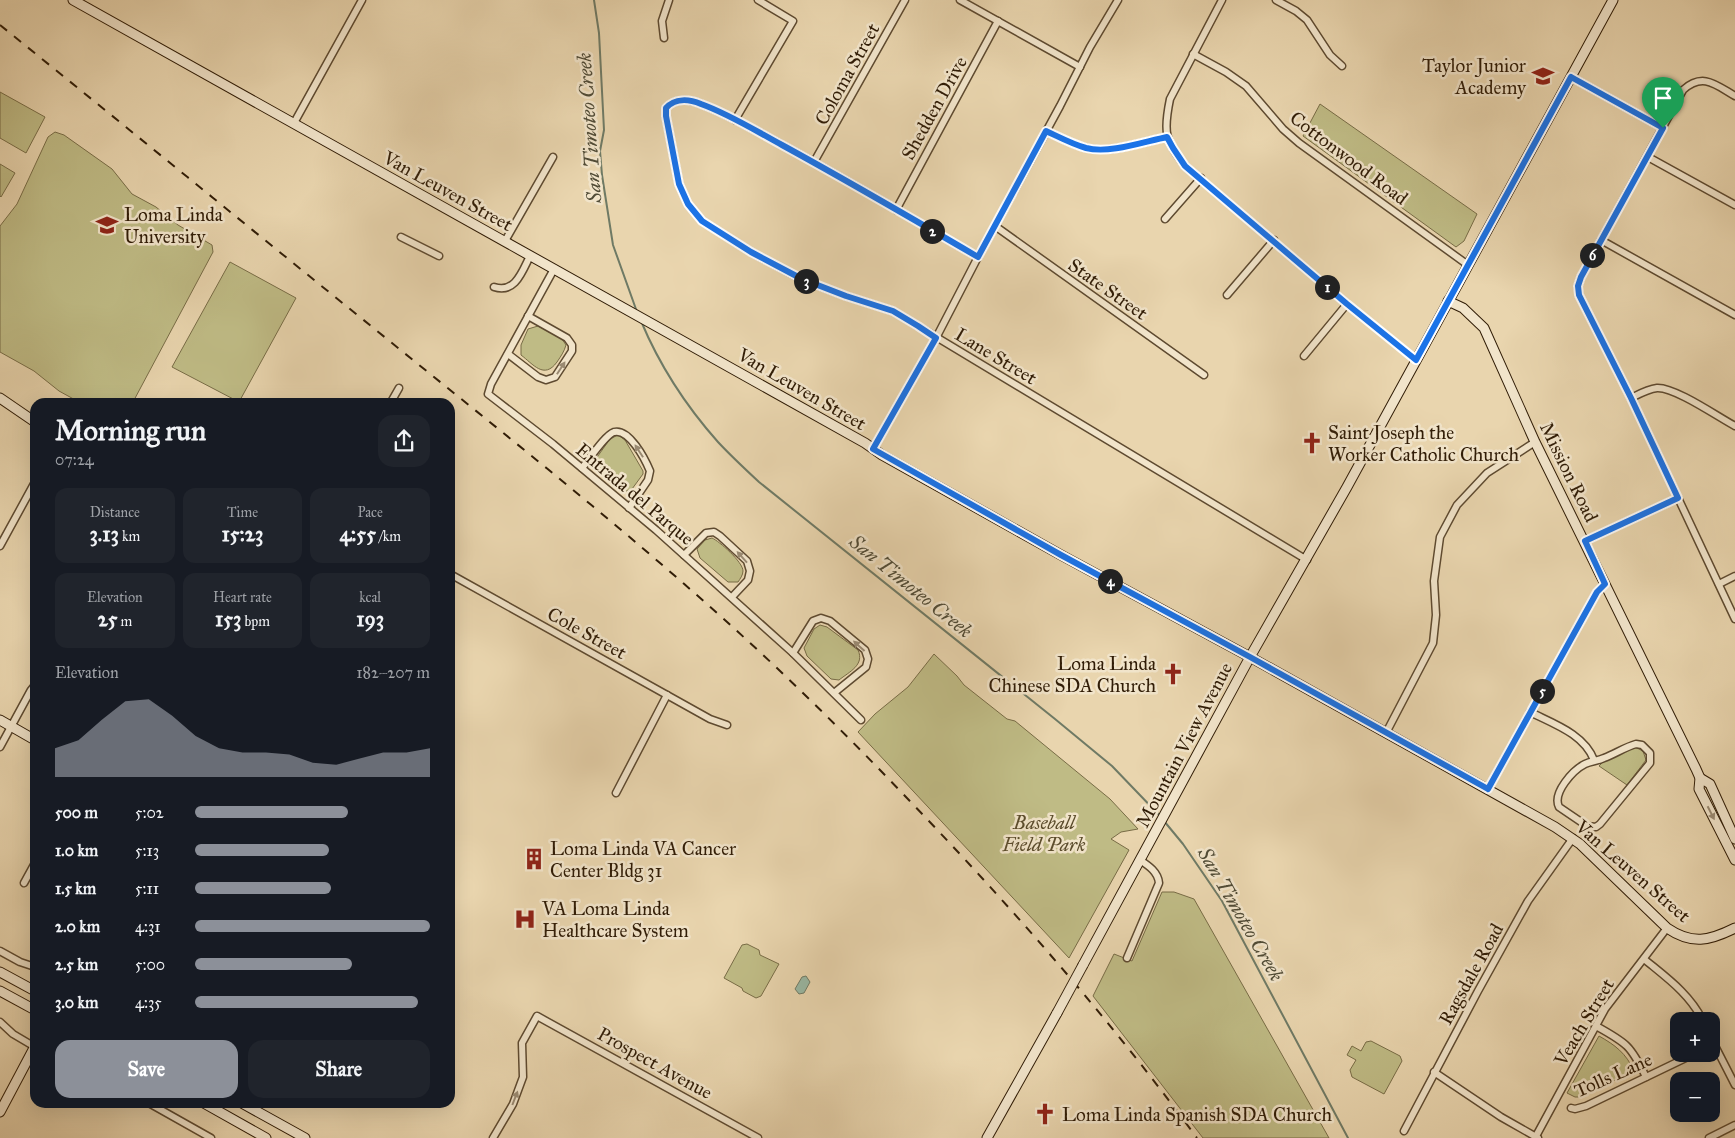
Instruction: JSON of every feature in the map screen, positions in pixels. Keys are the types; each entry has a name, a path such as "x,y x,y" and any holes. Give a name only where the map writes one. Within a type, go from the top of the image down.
{"street":[{"name":"Van Leuven Street","path":"73,0 661,328 1061,555 1250,657 1573,838 1610,871 1667,928 1688,938 1702,940 1718,936 1735,928"},
{"path":"294,123 362,0"},
{"path":"664,38 662,21 669,0"},
{"path":"758,0 793,20 735,120 814,162 978,257"},
{"name":"Coloma Street","path":"814,162 905,0"},
{"path":"960,0 1080,67"},
{"path":"873,449 936,338 1104,21 1118,0"},
{"path":"1222,0 1170,99 1167,114 1167,137 1185,166 1416,360"},
{"path":"1276,0 1307,20 1330,55 1342,66"},
{"name":"Mountain View Avenue","path":"987,1138 1084,965 1250,657 1307,560 1613,0"},
{"name":"Shedden Drive","path":"896,210 998,21"},
{"name":"Cottonwood Road","path":"1193,54 1226,72 1246,86 1283,130 1299,143 1468,265"},
{"path":"1571,77 1663,128"},
{"path":"1735,96 1712,83 1702,80 1689,85 1680,96 1581,277 1578,291 1631,398 1735,619"},
{"name":"Lane Street","path":"735,120 700,103 676,100 671,102 666,108 679,184 688,204 702,221 751,252 802,279 893,311 1307,560"},
{"path":"1046,131 1087,148 1105,150 1167,137"},
{"path":"505,241 553,157"},
{"path":"1648,157 1735,205"},
{"path":"1166,219 1201,178"},
{"name":"State Street","path":"995,226 1204,375"},
{"path":"401,236 439,256"},
{"path":"1227,294 1274,240"},
{"path":"1601,240 1735,315"},
{"path":"494,287 501,289 510,287 530,256"},
{"name":"Entrada del Parque","path":"554,269 491,384 488,394 582,468 684,555 793,652 861,720"},
{"name":"Mission Road","path":"1448,301 1463,308 1484,328 1535,442 1696,768 1700,778 1699,789 1735,860"},
{"path":"1304,356 1347,304"},
{"path":"508,354 538,377 546,380 555,377 572,351 572,345 567,338 528,316"},
{"path":"393,398 399,388"},
{"path":"1631,398 1656,388 1668,390 1735,426"},
{"path":"0,398 30,419"},
{"path":"582,468 613,432 628,435 650,471 648,480 629,508"},
{"path":"1386,733 1433,643 1436,615 1434,581 1440,537 1457,506 1487,473 1535,442"},
{"path":"0,546 30,491"},
{"path":"1585,541 1678,498"},
{"path":"684,555 706,533 714,532 720,536 747,561 750,570 748,580 732,597"},
{"path":"1719,584 1735,576"},
{"name":"Cole Street","path":"455,577 667,695 727,725"},
{"path":"1488,789 1597,592 1605,584"},
{"path":"793,652 814,621 821,618 830,621 865,650 868,659 866,667 834,693"},
{"path":"0,747 30,692"},
{"path":"616,793 667,695"},
{"path":"1530,712 1576,737 1587,747 1594,760"},
{"path":"0,720 30,737"},
{"path":"1636,744 1646,748 1651,757 1645,771 1613,810 1600,824 1592,827 1563,811 1557,804 1558,796 1570,776 1594,760 1602,759 1636,744"},
{"name":"Mission Road","path":"1700,778 1710,784 1735,839"},
{"name":"Ragsdale Road","path":"1404,1131 1434,1072 1528,901 1573,838"},
{"path":"1127,958 1159,883 1158,876 1140,860"},
{"path":"24,884 30,873"},
{"name":"Veach Street","path":"1536,1138 1605,1009 1667,928"},
{"path":"0,951 30,965"},
{"path":"1644,959 1686,994 1698,1012"},
{"path":"0,972 30,987"},
{"path":"0,991 30,1007"},
{"name":"Prospect Avenue","path":"493,1138 513,1104 523,1077 522,1043 537,1016 758,1138"},
{"path":"0,1022 12,1034 30,1044"},
{"path":"1596,1026 1629,1046 1646,1077"},
{"path":"0,1112 30,1056"},
{"path":"1720,1058 1735,1085"},
{"name":"Tolls Lane","path":"1571,1108 1576,1109 1586,1106 1677,1062"},
{"path":"1434,1072 1501,1118 1536,1138"},
{"path":"158,1108 211,1138"},
{"path":"213,1108 266,1138"},
{"path":"251,1108 305,1138"},
{"path":"1709,1138 1735,1125"}],"green space":[{"path":"0,92 45,117 26,153 0,138"},
{"path":"1320,104 1477,214 1464,241 1456,247 1303,136"},
{"path":"55,132 64,135 112,169 132,194 156,207 178,225 212,245 213,252 135,398 72,398 59,391 34,371 0,352 0,226 17,204 48,137"},
{"path":"0,164 15,173 1,197 0,196"},
{"path":"230,262 296,298 241,398 231,398 172,367"},
{"path":"538,326 562,339 566,345 557,362 548,370 539,369 521,355 521,345 528,329"},
{"path":"618,435 625,440 643,471 643,474 632,489 624,492 597,469 595,460 610,439"},
{"path":"712,538 730,552 742,567 743,571 738,582 728,582 700,558 697,549 705,540"},
{"path":"820,625 827,627 858,650 860,655 855,668 839,680 831,679 807,656 804,648 814,629"},
{"name":"Baseball Field Park","path":"934,654 964,685 1007,719 1015,721 1110,799 1138,829 1121,832 1111,839 1129,850 1069,958 858,732 875,714 908,687"},
{"path":"1635,747 1643,751 1646,760 1627,785 1599,766 1604,761"},
{"path":"1162,892 1174,892 1194,899 1329,1138 1203,1138 1093,996 1114,954 1132,961"},
{"path":"747,944 759,950 760,955 779,964 761,996 756,998 724,978 742,945"},
{"path":"1599,1036 1620,1050 1634,1071 1580,1097 1575,1097 1567,1093"},
{"path":"1371,1041 1400,1056 1402,1061 1384,1094 1352,1077 1350,1070 1356,1060 1347,1055 1352,1046 1361,1051 1366,1042"}],"shaded area":[{"path":"806,976 810,982 804,993 799,994 795,989 802,977"}],"waterway":[{"name":"San Timoteo Creek","path":"594,0 599,33 604,130 600,151 602,175 613,245 637,312"},
{"name":"San Timoteo Creek","path":"641,321 656,353 684,399 718,442 743,467 759,482 1112,766 1161,817"},
{"name":"San Timoteo Creek","path":"1164,821 1183,844 1222,901 1348,1138"}],"railway":[{"path":"0,25 583,498 667,569 764,656 873,763 997,895 1100,1014 1197,1138"}],"place":[{"name":"Taylor Junior Academy","path":"1543,76"},
{"name":"Loma Linda University","path":"107,225"},
{"name":"Saint Joseph the Worker Catholic Church","path":"1312,443"},
{"name":"Loma Linda Chinese SDA Church","path":"1173,674"},
{"name":"Loma Linda VA Cancer Center Bldg 31","path":"534,859"},
{"name":"VA Loma Linda Healthcare System","path":"525,919"},
{"name":"Loma Linda Spanish SDA Church","path":"1045,1114"}],"route":[{"path":"1571,77 1663,128 1581,277 1578,291 1678,498 1585,541 1605,584 1597,592 1488,789 1061,555 873,449 936,338 893,311 802,279 723,236 702,221 688,204 679,184 666,108 671,102 676,100 700,103 814,162 978,257 1046,131 1087,148 1105,150 1167,137 1185,166 1416,360 1571,77"}]}
